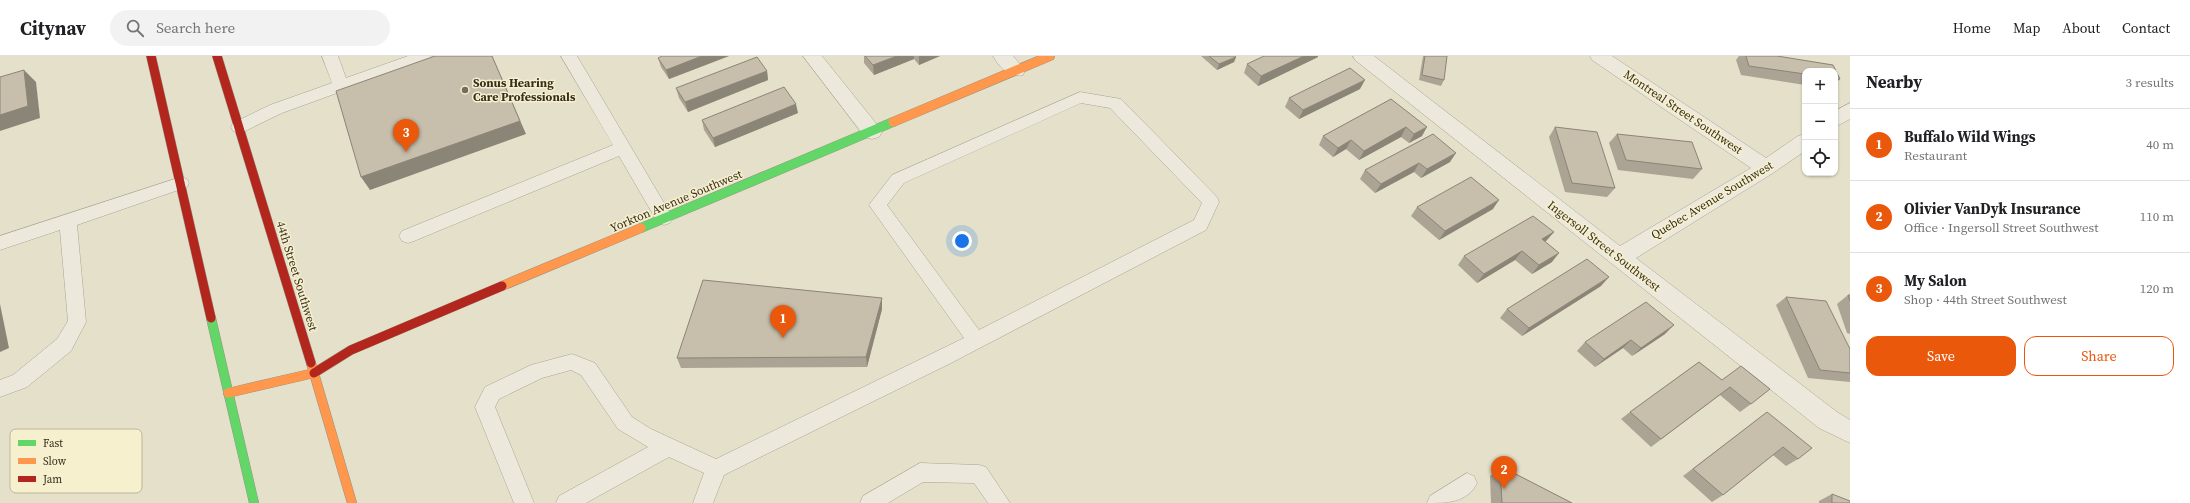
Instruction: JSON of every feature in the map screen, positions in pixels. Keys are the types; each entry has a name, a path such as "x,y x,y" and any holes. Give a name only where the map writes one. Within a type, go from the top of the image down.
{"main road":[{"path":"151,56 254,503"},
{"name":"44th Street Southwest","path":"217,56 314,373 352,503"},
{"name":"Yorkton Avenue Southwest","path":"228,393 314,373 351,350 1050,56"}],"street":[{"path":"812,56 872,132"},
{"path":"1002,56 1016,70"},
{"name":"Ingersoll Street Southwest","path":"1362,56 1828,420 1850,432"},
{"name":"Montreal Street Southwest","path":"1599,56 1766,168"},
{"path":"1838,118 1850,110"},
{"name":"Quebec Avenue Southwest","path":"1619,257 1766,168 1802,143"}],"lane":[{"path":"330,56 342,86"},
{"path":"239,127 276,109 423,56"},
{"path":"569,56 624,147 664,218"},
{"path":"703,503 716,469 976,340 1200,225 1211,202 1114,103 1080,97 898,180 878,205 976,340"},
{"path":"408,236 624,147"},
{"path":"0,243 181,183"},
{"path":"0,389 20,381 64,345 77,322 68,221"},
{"path":"524,503 486,407 492,393 538,371 572,362 588,369 625,423 667,447 716,469"},
{"path":"566,503 667,447"},
{"path":"870,503 920,472 979,474 1000,503"},
{"path":"1437,503 1467,483"}],"building":[{"path":"435,56 492,56 520,121 361,177 336,91"},
{"path":"662,56 702,56 666,70 658,58"},
{"path":"865,56 897,56 873,65"},
{"path":"1209,56 1235,56 1236,57 1219,64"},
{"path":"1264,56 1304,56 1261,76 1247,64"},
{"path":"1425,56 1447,56 1444,80 1422,75"},
{"path":"1746,56 1777,56 1833,65 1834,68 1802,68 1802,74 1749,66"},
{"path":"757,57 767,71 685,102 676,88"},
{"path":"1350,68 1365,80 1303,110 1289,98"},
{"path":"24,70 28,106 0,115 0,77"},
{"path":"784,87 796,104 713,138 702,120"},
{"path":"1391,99 1427,127 1414,134 1406,127 1364,151 1351,140 1338,148 1323,136"},
{"path":"1555,127 1597,132 1615,188 1572,183"},
{"path":"1433,134 1456,153 1427,169 1419,163 1381,184 1365,170"},
{"path":"1617,134 1692,142 1702,169 1626,160"},
{"path":"1471,177 1499,200 1445,231 1417,207"},
{"path":"1533,216 1554,232 1542,239 1559,253 1539,265 1522,251 1484,274 1464,256"},
{"path":"1587,259 1609,277 1529,328 1507,309"},
{"path":"703,280 882,298 866,357 677,358"},
{"path":"1786,297 1826,301 1850,349 1850,373 1820,370"},
{"path":"1646,302 1674,325 1641,348 1631,340 1604,359 1585,342"},
{"path":"1699,362 1722,380 1741,366 1770,389 1751,404 1730,387 1661,439 1630,412"},
{"path":"1767,412 1812,448 1798,459 1783,447 1723,495 1693,469"},
{"path":"1500,466 1572,503 1502,503"},
{"path":"1832,494 1850,501 1850,503 1832,503"}],"traffic: fast":[{"path":"641,228 893,122"},
{"path":"211,318 254,503"}],"traffic: slow":[{"path":"893,122 1050,56"},
{"path":"502,286 641,228"},
{"path":"311,363 352,503"},
{"path":"228,393 314,373"}],"traffic: jam":[{"path":"151,56 211,318"},
{"path":"217,56 311,363"},
{"path":"314,373 351,350 502,286"}],"place":[{"name":"Sonus Hearing Care Professionals","path":"465,90"},
{"name":"My Salon","path":"406,152"},
{"name":"Buffalo Wild Wings","path":"783,338"},
{"name":"Olivier VanDyk Insurance","path":"1504,489"}]}
